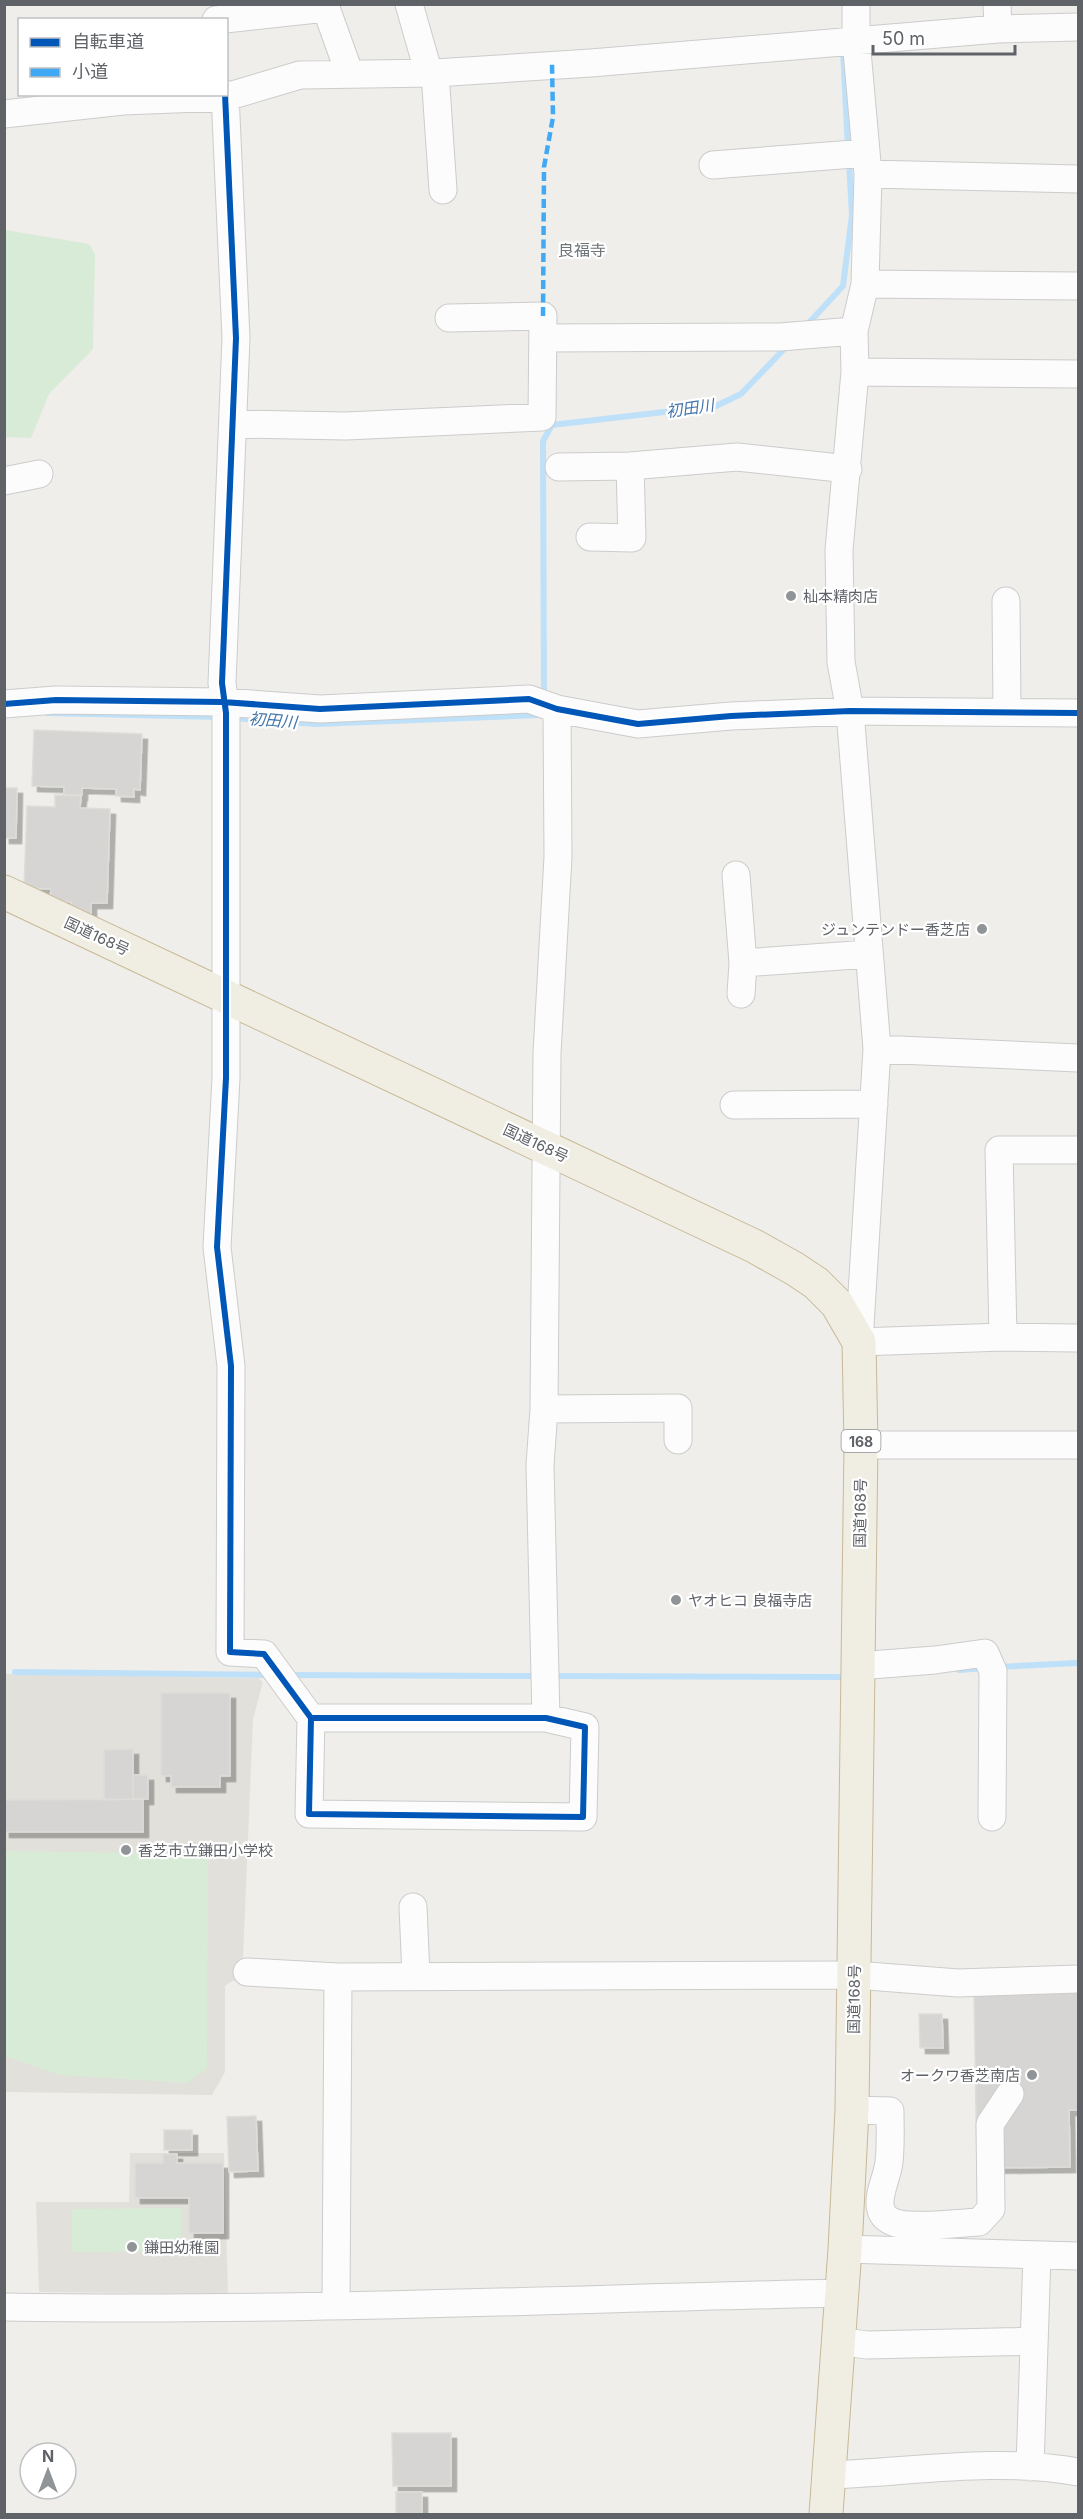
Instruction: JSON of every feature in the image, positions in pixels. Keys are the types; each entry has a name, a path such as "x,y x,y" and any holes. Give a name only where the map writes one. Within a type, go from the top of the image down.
{"highway":[{"name":"国道168号","path":"4,892 754,1246 816,1283 837,1304 859,1342 861,1445 852,2110 845,2250 826,2514"}],"street":[{"path":"409,4 432,73 442,190"},
{"path":"856,4 856,40 867,163 865,284 854,331 855,372 839,550 841,662 850,711 877,1049 859,1342 1078,1338"},
{"path":"228,19 326,8 349,72"},
{"path":"228,95 300,75 349,72 432,73 591,63 856,40 998,17 1078,27"},
{"path":"4,114 123,101 225,96 236,338 222,683 225,713 226,1078 217,1247 231,1366 230,1652 264,1654 311,1718 309,1814 583,1817 585,1727 546,1718 311,1718"},
{"path":"713,165 867,163 1078,179"},
{"path":"865,284 1078,286"},
{"path":"232,424 346,426 542,417 543,316 449,318"},
{"path":"543,338 792,336 854,331"},
{"path":"855,372 1078,374"},
{"path":"559,467 630,466 737,457 848,469"},
{"path":"590,537 632,538 630,466"},
{"path":"4,481 39,474"},
{"path":"1006,601 1007,711"},
{"path":"4,704 56,700 225,713 529,699 557,710 638,724 731,716 850,711 1078,713"},
{"path":"546,1718 540,1465 544,1409 547,1053 558,857 557,710"},
{"path":"736,875 743,963 741,994"},
{"path":"743,963 869,954"},
{"path":"877,1049 1078,1058"},
{"path":"734,1105 874,1104"},
{"path":"1003,1338 999,1149 1078,1150"},
{"path":"544,1409 678,1408 678,1440"},
{"path":"861,1445 1078,1445"},
{"path":"858,1666 935,1660 985,1653 991,1666 992,1817"},
{"path":"413,1907 416,1976"},
{"path":"247,1972 338,1977 855,1975 958,1983 1078,1979"},
{"path":"336,2305 338,1977"},
{"path":"852,2110 890,2111 889,2164 882,2187 880,2207 885,2216 903,2224 979,2222 991,2209 990,2124 1010,2094"},
{"path":"845,2250 1078,2256"},
{"path":"1030,2466 1036,2255"},
{"path":"4,2307 336,2305 842,2293"},
{"path":"837,2341 867,2345 929,2345 1034,2341"},
{"path":"829,2475 1004,2465 1078,2472"}],"shaded area":[{"name":"香芝市立鎌田小学校","path":"5,1674 258,1678 263,1682 253,1719 242,1982 232,1981 225,1986 225,2072 212,2095 5,2092"},
{"name":"鎌田幼稚園","path":"130,2153 224,2153 228,2294 39,2292 36,2202 129,2202"}],"green space":[{"path":"5,230 89,244 95,254 93,349 49,394 31,438 5,437"},
{"path":"4,1851 208,1854 207,2068 187,2083 61,2075 5,2056"},
{"path":"181,2208 181,2251 72,2252 72,2209"}],"building":[{"path":"34,730 142,734 140,790 134,789 134,797 116,796 116,789 82,788 82,795 64,795 64,787 32,786"},
{"path":"4,788 17,788 16,838 4,838"},
{"path":"55,795 81,796 80,808 110,809 107,903 91,903 91,917 71,913 71,902 50,901 51,889 24,888 27,806 55,807"},
{"path":"161,1693 230,1693 230,1776 220,1776 220,1787 171,1787 171,1776 161,1776"},
{"path":"133,1749 133,1799 104,1800 104,1750"},
{"path":"133,1775 148,1775 148,1799 133,1799"},
{"path":"143,1799 143,1832 4,1832 4,1800"},
{"path":"1078,1993 1078,2110 1069,2110 1070,2167 977,2168 974,1995"},
{"path":"919,2014 942,2014 943,2048 920,2048"},
{"path":"256,2116 258,2171 229,2172 227,2117"},
{"path":"164,2130 192,2130 192,2150 164,2150"},
{"path":"163,2154 177,2154 177,2163 223,2163 223,2233 189,2233 189,2198 135,2198 135,2163 163,2163"},
{"path":"392,2433 451,2433 451,2486 393,2486"},
{"path":"396,2492 422,2492 422,2514 396,2514"}],"waterway":[{"name":"初田川","path":"843,50 848,148"},
{"name":"初田川","path":"805,327 843,286 852,215 849,161"},
{"name":"初田川","path":"544,695 543,441 552,425 716,406 741,394 788,345"},
{"name":"初田川","path":"47,713 220,717"},
{"name":"初田川","path":"233,718 316,724 540,715"},
{"path":"998,1667 1078,1663"},
{"path":"959,1670 985,1668"},
{"path":"15,1672 269,1675"},
{"path":"288,1675 539,1676"},
{"path":"552,1676 844,1677"}],"marked path":[{"path":"543,316 544,167 553,117 552,64"}],"cycle path":[{"path":"225,96 236,338 222,683 226,713 226,1078 217,1247 231,1366 230,1652 264,1654 311,1718"},
{"path":"4,704 56,700 223,702 320,709 529,699 557,709 638,724 731,716 850,711 1078,713"},
{"path":"311,1718 546,1718 585,1727 583,1817 309,1814 311,1718"}],"place":[{"name":"杣本精肉店","path":"791,596"},
{"name":"ジュンテンドー香芝店","path":"982,929"},
{"name":"ヤオヒコ 良福寺店","path":"676,1600"},
{"name":"香芝市立鎌田小学校","path":"126,1850"},
{"name":"オークワ香芝南店","path":"1032,2075"},
{"name":"鎌田幼稚園","path":"132,2247"}],"district":[{"name":"良福寺","path":"582,250"}]}
